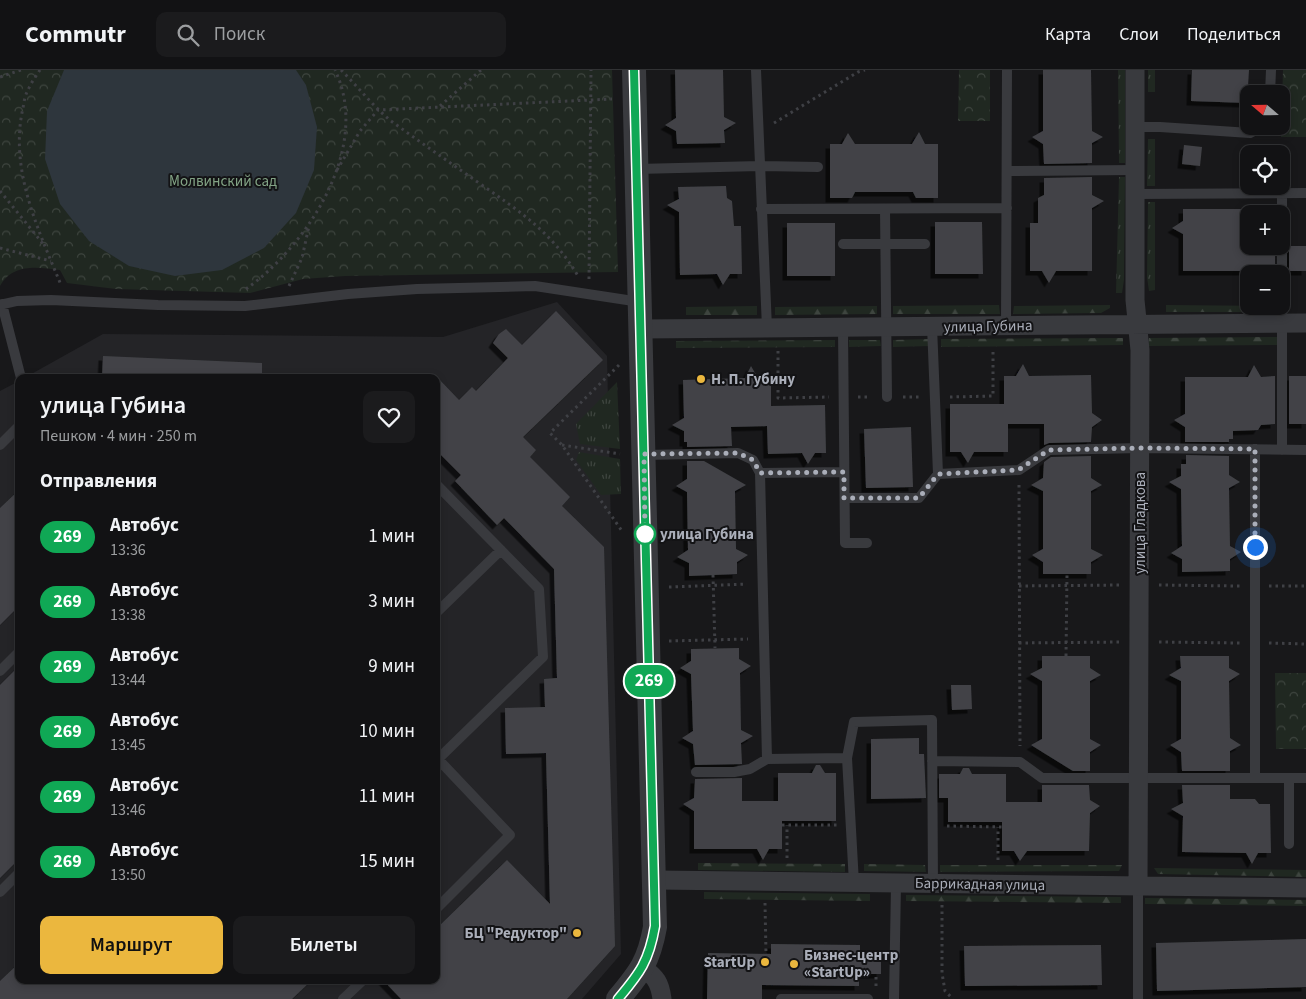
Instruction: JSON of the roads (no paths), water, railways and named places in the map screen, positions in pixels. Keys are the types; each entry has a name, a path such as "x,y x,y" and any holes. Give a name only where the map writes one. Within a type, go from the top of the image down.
{"street":[{"path":"618,999 643,968 652,948 655,926 635,455 641,329 634,70"},
{"name":"улица Гладкова","path":"1135,70 1135,300 1140,350 1138,886"},
{"name":"улица Губина","path":"641,329 1306,323"},
{"name":"Баррикадная улица","path":"654,880 1306,888"},
{"path":"643,968 654,976 661,989 662,999"}],"lane":[{"path":"756,70 766,328"},
{"path":"1006,326 1007,70"},
{"path":"1270,85 1271,70"},
{"path":"1135,127 1240,132"},
{"path":"637,169 760,166 818,167"},
{"path":"1007,171 1135,170"},
{"path":"1290,194 1306,193"},
{"path":"1135,194 1240,194"},
{"path":"1282,195 1282,450"},
{"path":"761,209 1007,208"},
{"path":"885,209 886,397"},
{"path":"844,244 925,244"},
{"path":"20,374 1,305 18,301 68,300 158,305 245,306 348,294 417,289 535,286 640,302"},
{"path":"844,498 919,498 938,474 932,326"},
{"path":"843,328 845,544 867,543"},
{"path":"0,445 15,430"},
{"path":"938,474 1018,470 1049,450 1140,448 1306,450"},
{"path":"1255,449 1255,778"},
{"path":"635,455 738,453 753,460 760,473 767,759"},
{"path":"760,473 844,472"},
{"path":"440,488 539,589 543,657 440,756"},
{"path":"440,610 501,550"},
{"path":"0,671 15,656"},
{"path":"854,883 847,758 854,722 932,720 933,884"},
{"path":"696,772 734,772 750,769 767,759 847,758"},
{"path":"932,761 1020,762 1042,778 1306,778"},
{"path":"440,762 510,835 440,905"},
{"path":"1288,844 1289,778"},
{"path":"0,892 15,877"},
{"path":"894,999 896,884"},
{"path":"1138,886 1138,999"},
{"path":"343,999 360,984"},
{"path":"781,999 868,999"}],"place":[{"name":"Н. П. Губину","path":"701,379"},
{"name":"улица Губина","path":"645,534"},
{"name":"БЦ \"Редуктор\"","path":"577,933"},
{"name":"StartUp","path":"765,962"},
{"name":"Бизнес-центр «StartUp»","path":"794,964"}],"park label":[{"name":"Молвинский сад","path":"223,181"}]}
